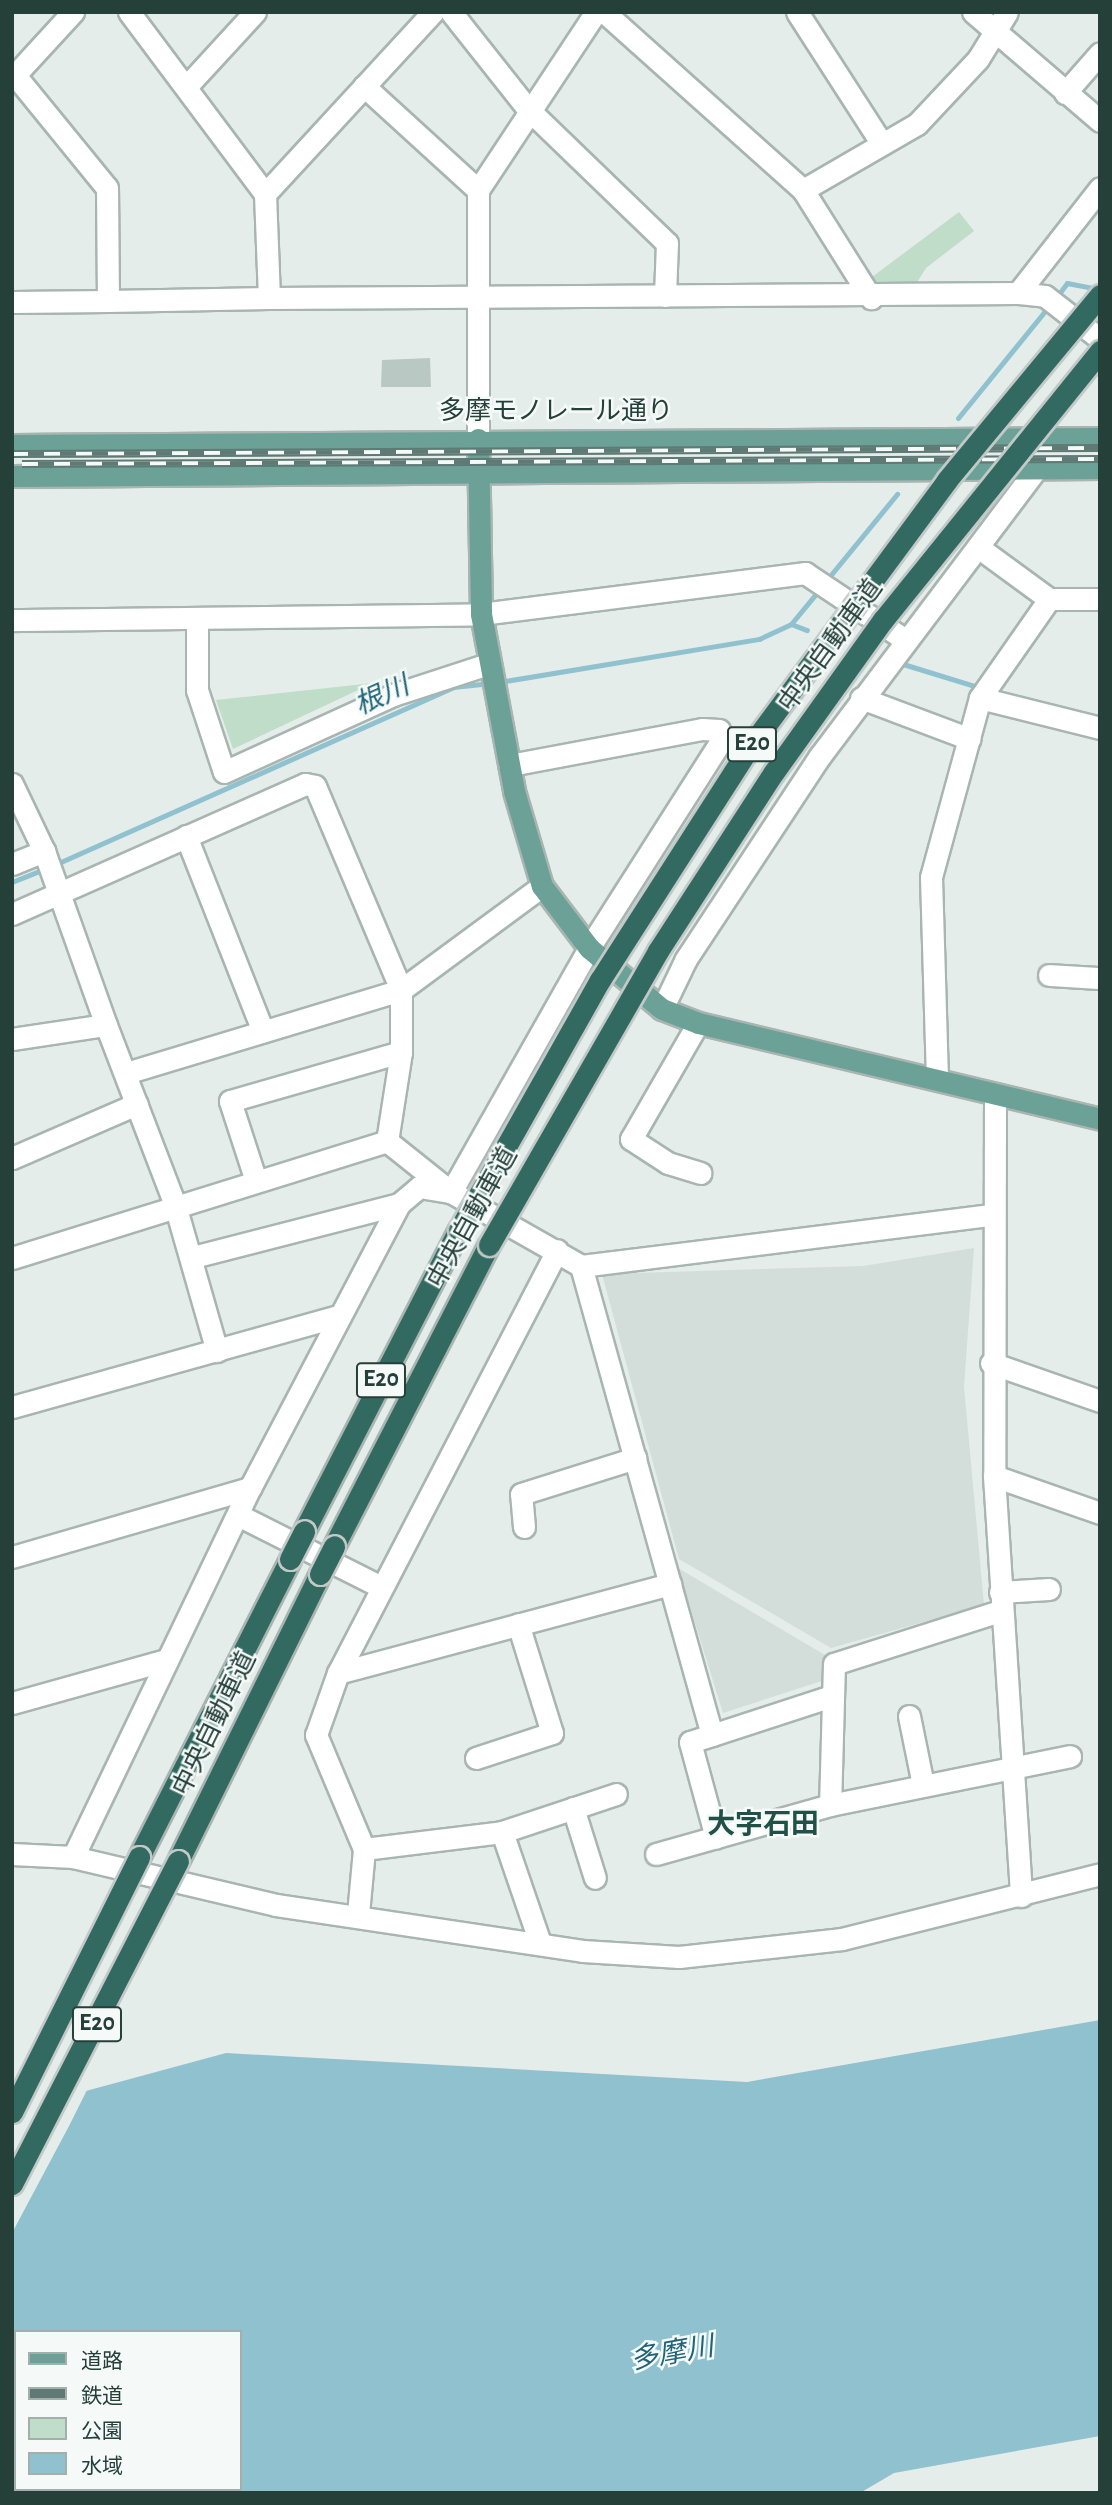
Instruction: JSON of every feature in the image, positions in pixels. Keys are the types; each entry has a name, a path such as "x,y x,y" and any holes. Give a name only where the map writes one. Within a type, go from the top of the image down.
{"highway":[{"name":"中央自動車道","path":"12,2112 304,1531 459,1230 600,981 749,748 947,480 1100,295"},
{"name":"中央自動車道","path":"12,2184 489,1245 658,951 775,772 883,620 1100,351"}],"main road":[{"path":"961,438 1047,446 1036,469"},
{"name":"多摩モノレール通り","path":"12,444 478,439 1100,438"},
{"path":"478,439 481,614 489,670 509,765 542,886 589,948 662,1009 698,1023 1100,1119"},
{"path":"12,476 479,475 1100,468"}],"street":[{"path":"73,12 14,76 107,188 108,301"},
{"path":"129,12 265,194 269,298"},
{"path":"186,87 255,12"},
{"path":"265,194 433,12"},
{"path":"451,12 528,109 667,243 665,296"},
{"path":"478,439 478,190 528,109 596,12"},
{"path":"604,12 803,190 872,298"},
{"path":"797,12 881,144"},
{"path":"973,12 995,37 1100,121"},
{"path":"803,190 917,124 995,37 1007,12"},
{"path":"1065,93 1100,53"},
{"path":"364,86 478,190"},
{"path":"1018,293 1100,188"},
{"path":"12,302 665,296 872,298 1018,293 1045,296 1100,339"},
{"path":"662,1009 686,959 861,698 1036,469"},
{"path":"978,547 1049,599 1100,598"},
{"path":"12,620 481,614 810,576 904,639"},
{"path":"937,1079 932,877 984,691 1049,599"},
{"path":"197,618 197,690 224,772 393,695 489,670"},
{"path":"984,691 1100,728"},
{"path":"861,698 970,739"},
{"path":"451,1192 589,948 721,741 719,730 509,765"},
{"path":"12,784 45,854 106,1025 127,1073 175,1205 193,1257 217,1351"},
{"path":"12,914 57,889 305,784 315,786 401,990 401,1052 387,1141"},
{"path":"186,836 263,1031"},
{"path":"12,864 45,854"},
{"path":"127,1073 401,990 542,886"},
{"path":"1049,975 1100,978"},
{"path":"698,1023 631,1139 668,1163 701,1173"},
{"path":"12,1039 106,1025"},
{"path":"255,1178 230,1101 401,1052"},
{"path":"995,1094 991,1363 994,1476 1021,1896"},
{"path":"12,1158 137,1104"},
{"path":"387,1141 451,1192 581,1266 712,1735"},
{"path":"12,1258 255,1178 387,1141"},
{"path":"73,1857 250,1488 337,1316 399,1204 419,1187 451,1192"},
{"path":"193,1257 399,1204"},
{"path":"581,1266 993,1215"},
{"path":"358,1914 364,1849 316,1735 338,1672 557,1250"},
{"path":"12,1407 337,1316"},
{"path":"991,1363 1100,1401"},
{"path":"524,1527 521,1494 635,1458"},
{"path":"994,1476 1100,1513"},
{"path":"12,1557 250,1488"},
{"path":"237,1515 382,1587"},
{"path":"338,1672 670,1584"},
{"path":"830,1805 834,1664 1000,1602 1049,1589"},
{"path":"476,1758 552,1733 518,1624"},
{"path":"14,1697 166,1660"},
{"path":"716,1838 690,1742 831,1696"},
{"path":"909,1716 923,1785"},
{"path":"656,1854 830,1805 1070,1756"},
{"path":"364,1849 502,1832 615,1794"},
{"path":"573,1808 596,1878"},
{"path":"502,1832 540,1943"},
{"path":"12,1854 73,1857 276,1905 358,1914 628,1955 731,1955 842,1939 1100,1874"}],"shaded area":[{"path":"974,1248 964,1387 984,1605 831,1648 679,1559 602,1274 863,1266"},
{"path":"678,1568 825,1655 828,1679 723,1713"}],"green space":[{"path":"959,212 974,231 926,268 914,287 880,288 872,277"},
{"path":"373,683 233,749 216,700"}],"water":[{"name":"多摩川","path":"1100,2020 1100,2436 894,2473 860,2493 12,2493 12,2111 226,2053 747,2082"}],"pier":[{"path":"89,2086 69,2126 12,2233 12,2107"}],"building":[{"path":"430,358 431,387 381,387 382,360"}],"waterway":[{"path":"1055,299 1067,283 1097,289"},
{"path":"958,418 1049,306"},
{"path":"825,582 897,494"},
{"name":"根川","path":"499,682 759,639 791,624 819,590"},
{"path":"791,624 807,630"},
{"path":"903,664 981,688"},
{"name":"根川","path":"54,865 453,687 489,683"},
{"name":"根川","path":"12,882 45,869"}],"railway":[{"path":"12,454 1100,448"},
{"path":"22,464 1100,459"}],"district":[{"name":"大字石田","path":"763,1825"}]}
